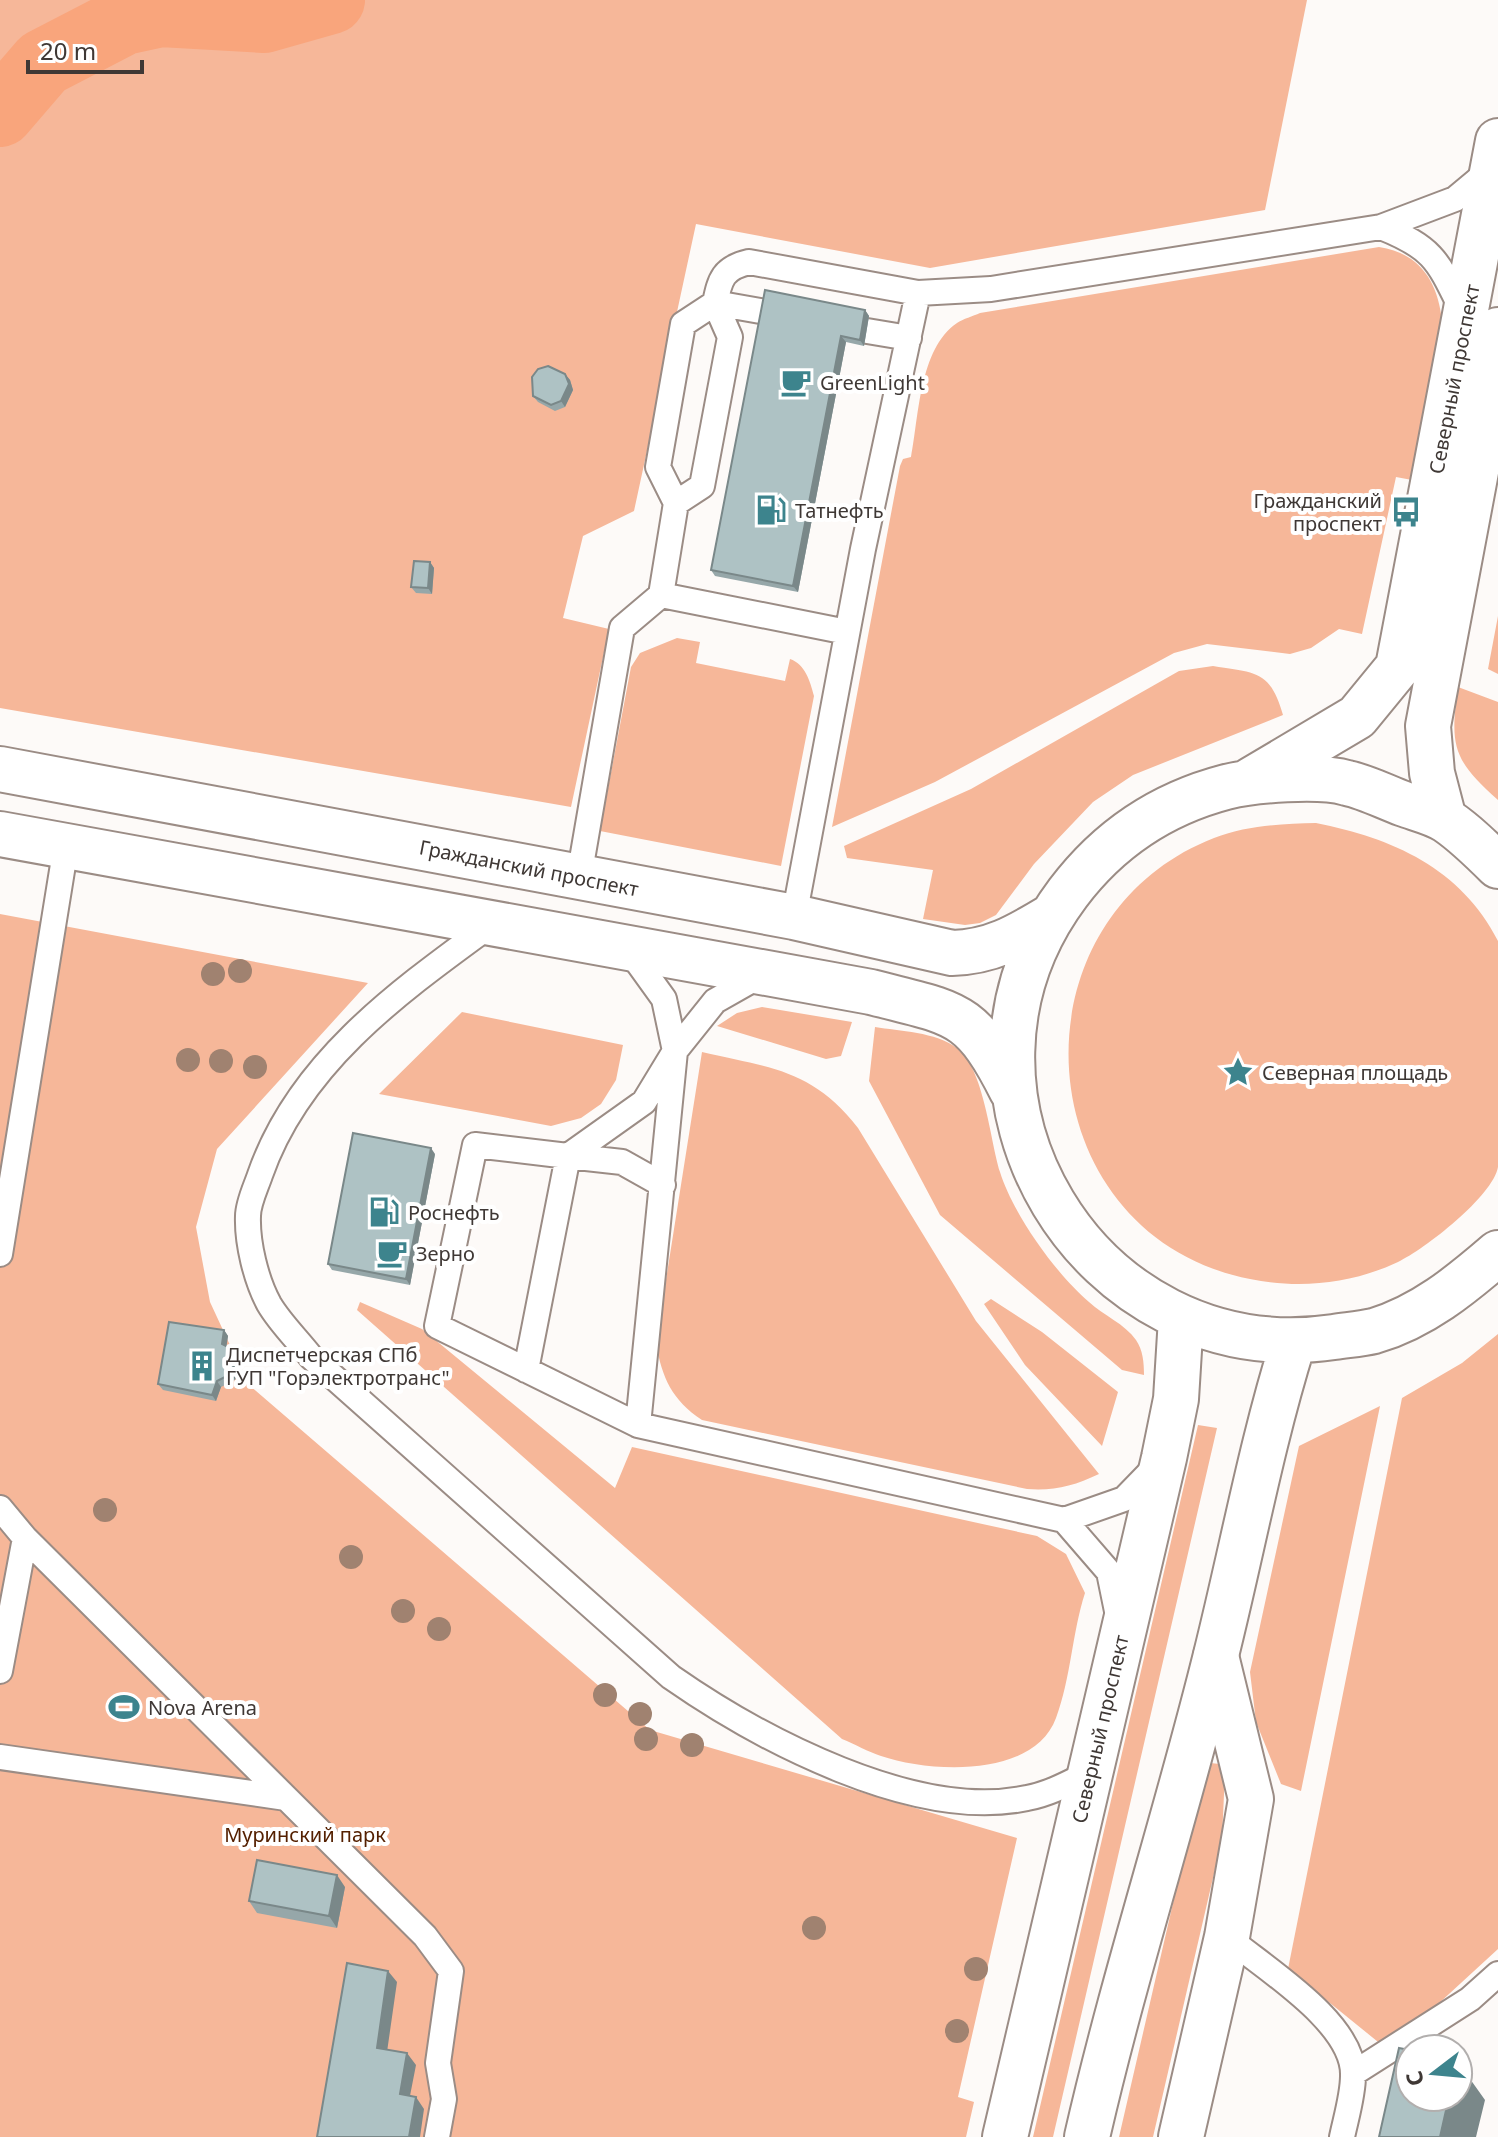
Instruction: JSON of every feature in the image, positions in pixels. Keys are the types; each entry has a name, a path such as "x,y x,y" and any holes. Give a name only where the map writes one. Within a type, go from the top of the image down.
{"main road":[{"name":"Северный проспект","path":"1251,780 1357,717 1398,667 1482,324 1495,154"},
{"name":"Северный проспект","path":"1444,819 1432,773 1428,726 1494,386 1482,324"},
{"name":"Гражданский проспект","path":"0,769 794,917 952,953 977,952 1006,944 1050,917"},
{"path":"1014,1094 1013,1033 1025,973 1050,917 1087,867 1135,826 1190,797 1251,780 1344,782 1444,819 1498,866"},
{"path":"0,834 871,992 944,1011 968,1024 991,1048 1014,1094 1032,1164 1067,1228 1118,1281 1181,1318 1236,1336 1293,1343 1374,1331 1448,1297 1498,1253"},
{"name":"Северный проспект","path":"1005,2137 1164,1458 1176,1399 1181,1318"},
{"path":"1087,2137 1116,2013 1216,1656 1279,1389 1293,1343"},
{"path":"1181,2137 1227,1937 1251,1799 1216,1656"}],"lane":[{"path":"676,503 702,486 730,337 715,303 720,277 733,266 749,262 918,293 991,289 1381,227 1455,199 1495,154"},
{"path":"1381,227 1415,241 1440,264 1482,324"},
{"path":"794,917 847,632 918,293"},
{"path":"579,877 622,628 661,595 676,503 658,467 683,324 715,303 766,312"},
{"path":"867,331 909,338"},
{"path":"661,595 847,632"},
{"path":"0,1254 4,1199 66,846"},
{"path":"493,923 418,978 306,1084 272,1142 248,1213 251,1252 269,1304 311,1357 671,1677 719,1710 768,1738 855,1774 932,1797 973,1802 1025,1799 1055,1790 1089,1773"},
{"path":"628,949 664,999 675,1051 638,1425"},
{"path":"526,1370 568,1156 644,1102 675,1051 715,1001 764,974"},
{"path":"663,1185 622,1162 475,1145 437,1326 638,1425 1064,1520 1124,1499 1164,1458"},
{"path":"0,1508 25,1538 425,1936 451,1971 438,2063 444,2099 437,2137"},
{"path":"1064,1520 1109,1572 1122,1634"},
{"path":"0,1671 25,1538"},
{"path":"0,1757 286,1798"},
{"path":"1227,1937 1317,2006 1344,2044 1354,2073 1342,2137"},
{"path":"1354,2073 1470,1999 1498,1974"}],"green space":[{"path":"0,0 1307,0 1265,210 930,268 696,224 634,511 583,536 563,618 609,629 571,807 0,708"},
{"path":"1379,247 1406,256 1424,272 1436,294 1442,321 1412,480 1396,477 1362,634 1339,629 1311,648 1290,654 1207,644 1174,653 935,782 832,827 900,466 903,459 911,457 928,366 944,335 957,323 980,313"},
{"path":"1498,616 1498,674 1488,669"},
{"path":"677,638 700,642 696,663 785,681 790,659 800,665 809,679 814,696 781,866 600,831 631,667 640,653"},
{"path":"1213,666 1259,676 1273,689 1283,715 1133,775 1093,802 1034,864 996,915 980,923 965,925 923,919 933,870 847,858 844,846 971,789 1179,671"},
{"path":"1458,687 1498,702 1498,800 1471,773 1458,750 1454,724"},
{"path":"1316,823 1371,838 1422,860 1465,894 1498,941 1498,1167 1484,1192 1471,1206 1440,1234 1398,1262 1344,1280 1288,1284 1250,1279 1176,1251 1120,1203 1085,1142 1069,1073 1074,1002 1100,935 1146,879 1226,834 1265,826"},
{"name":"Муринский парк","path":"0,914 368,983 217,1149 196,1227 210,1302 248,1384 650,1730 1017,1838 958,2097 974,2102 966,2137 0,2137"},
{"path":"762,1007 852,1022 841,1056 826,1059 717,1026 737,1013"},
{"path":"462,1012 623,1045 616,1080 601,1104 581,1118 551,1126 379,1094"},
{"path":"875,1027 939,1039 957,1048 966,1058 980,1088 1000,1172 1025,1224 1076,1290 1136,1340 1143,1357 1144,1375 1122,1370 940,1215 869,1081"},
{"path":"702,1052 788,1074 824,1093 841,1108 858,1128 976,1321 1099,1474 1064,1487 1027,1489 702,1420 683,1404 665,1377 656,1343"},
{"path":"991,1299 1042,1332 1118,1392 1102,1446 1025,1365 984,1304"},
{"path":"360,1302 422,1329 615,1488 632,1447 1037,1536 1066,1554 1085,1593 1061,1703 1044,1738 1026,1752 1004,1761 953,1767 902,1762 842,1739 357,1310"},
{"path":"1498,1334 1498,1949 1407,2033 1394,2033 1394,2044 1388,2050 1288,1969 1402,1398 1462,1363"},
{"path":"1380,1406 1301,1791 1281,1784 1256,1722 1250,1672 1299,1446"},
{"path":"1198,1425 1217,1428 1053,2137 1033,2137"},
{"path":"1210,1763 1220,1764 1225,1772 1222,1839 1153,2137 1119,2137 1204,1769"}],"building":[{"name":"Татнефть","path":"765,290 865,310 860,340 841,336 793,586 711,570"},
{"path":"548,366 565,374 569,384 561,401 551,405 533,396 532,377 538,369"},
{"path":"414,561 430,562 428,588 411,587"},
{"name":"Роснефть","path":"353,1133 431,1148 406,1279 328,1264"},
{"name":"Диспетчерская СПб ГУП \"Горэлектротранс\"","path":"169,1322 224,1330 222,1344 228,1347 234,1365 231,1374 217,1381 212,1395 158,1384"},
{"path":"257,1860 337,1875 329,1916 249,1901"},
{"path":"347,1963 388,1971 377,2048 407,2053 400,2094 416,2097 409,2137 317,2137"},
{"path":"1394,2070 1394,2113 1445,2113 1440,2137 1379,2137"}],"waterway":[{"path":"0,113 43,63 124,21 161,13 264,19 331,0"}],"place":[{"name":"GreenLight","path":"796,382"},
{"name":"Татнефть","path":"771,510"},
{"name":"Гражданский проспект","path":"1406,512"},
{"name":"Северная площадь","path":"1238,1072"},
{"name":"Роснефть","path":"384,1212"},
{"name":"Зерно","path":"392,1253"},
{"name":"Диспетчерская СПб ГУП \"Горэлектротранс\"","path":"202,1366"},
{"name":"Nova Arena","path":"124,1707"}]}
